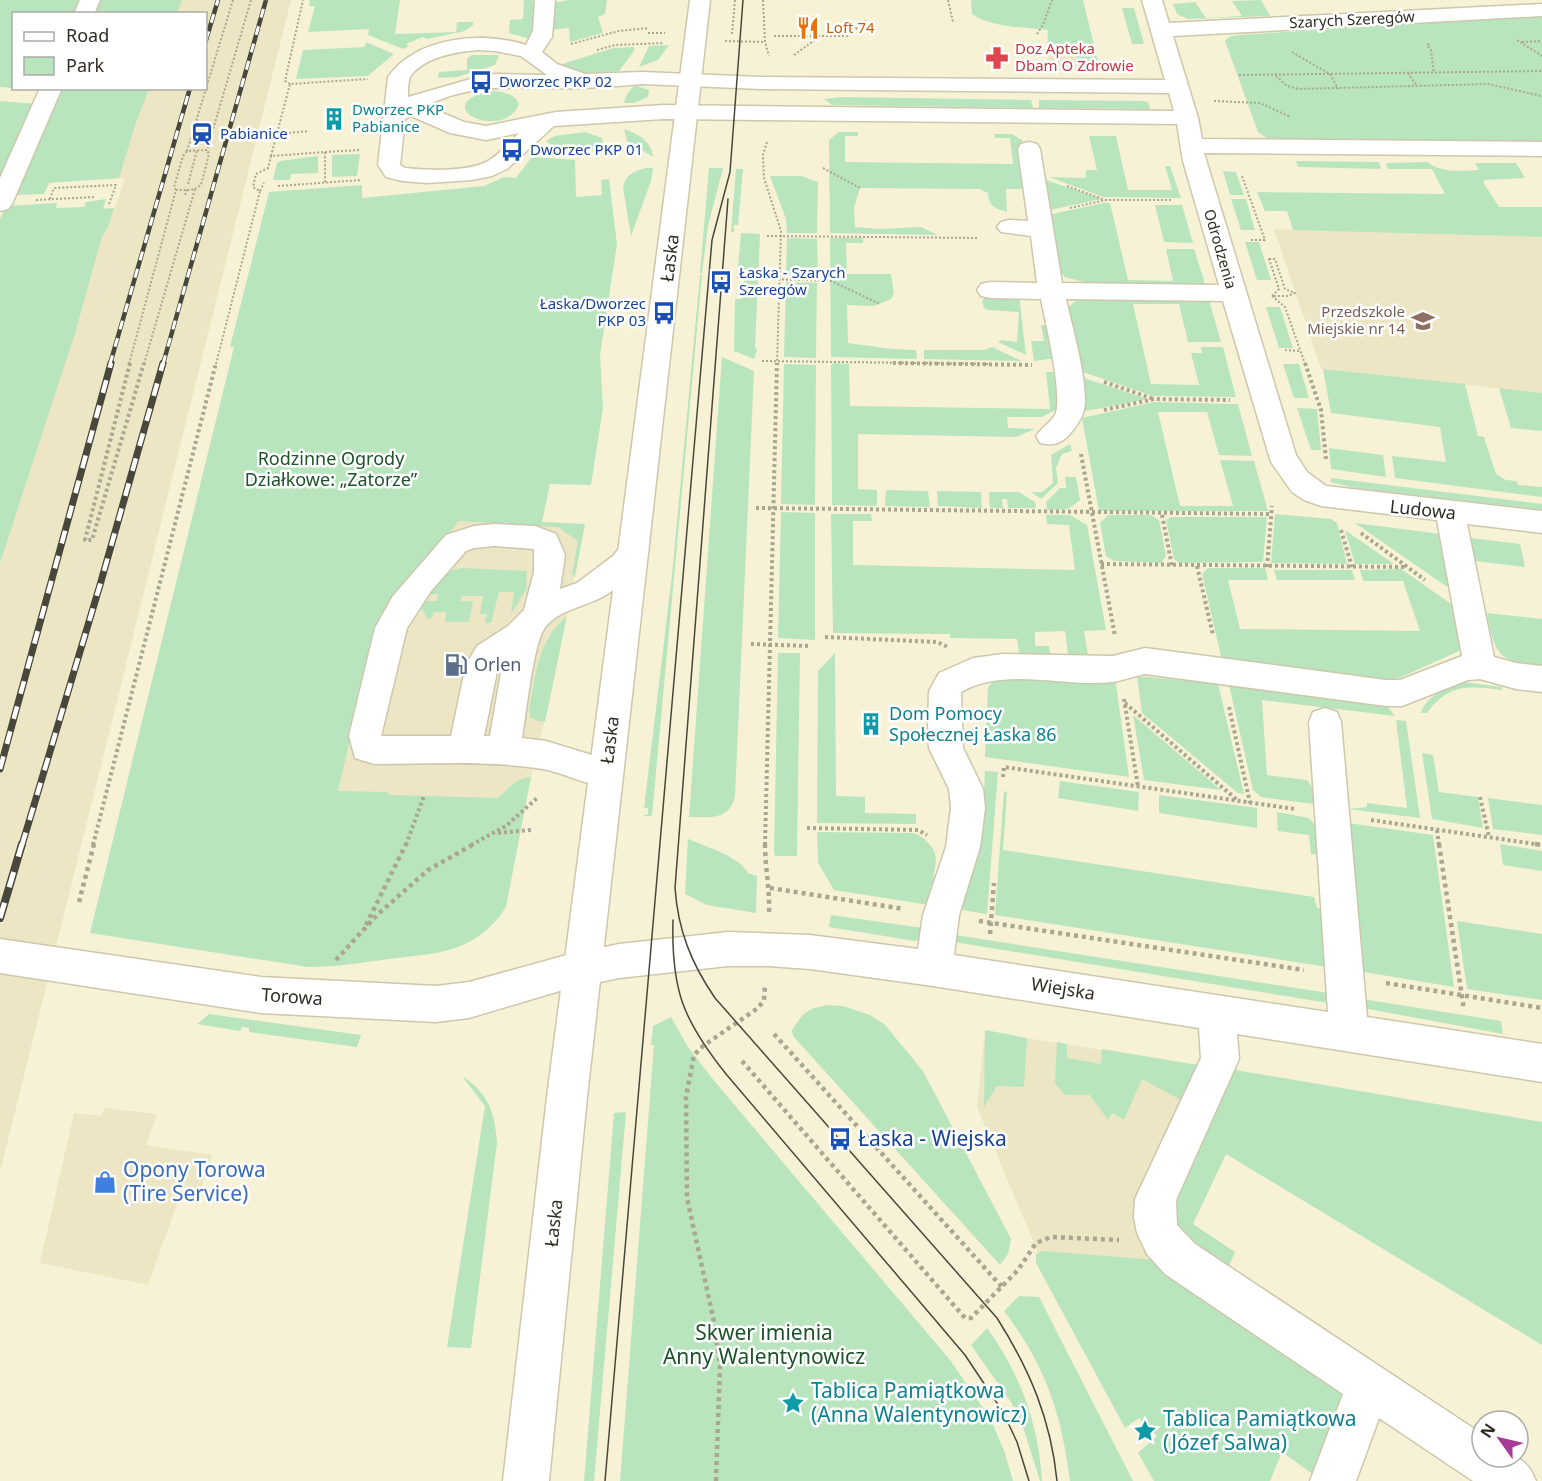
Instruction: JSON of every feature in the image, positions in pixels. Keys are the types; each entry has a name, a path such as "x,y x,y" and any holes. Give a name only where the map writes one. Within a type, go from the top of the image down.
{"street":[{"path":"502,131 530,119 537,110 538,45 542,39 545,0"},
{"name":"Łaska","path":"526,1481 582,969 700,0"},
{"name":"Odrodzenia","path":"1152,0 1187,118 1192,146 1233,293 1282,455 1290,474 1306,489"},
{"name":"Szarych Szeregów","path":"1161,30 1542,10"},
{"path":"556,119 528,136 492,168 480,172 402,176 391,170 389,165 400,108 399,77 407,67 423,56 442,49 487,45 538,75 590,81 642,78 826,83 1178,87"},
{"path":"400,108 467,86 496,80 525,86 534,93 538,75"},
{"path":"823,113 814,101 815,95 826,83"},
{"path":"448,123 443,115 443,107 456,91 467,86"},
{"path":"0,204 50,90"},
{"path":"400,108 471,132 502,131 556,119 611,113 823,113 1187,118"},
{"path":"1192,146 1542,149"},
{"path":"1029,149 1072,404 1059,427"},
{"path":"1009,227 1041,228"},
{"path":"990,290 1233,293"},
{"name":"Ludowa","path":"1306,489 1321,496 1351,502 1542,522"},
{"path":"1450,513 1480,666"},
{"path":"465,749 482,665 488,655 495,648 519,635 549,606 588,591 624,564 634,550"},
{"path":"504,750 521,649 534,620 548,572 543,564 529,558 471,555 452,557 439,561 409,596 392,628 365,736 367,748 374,750 504,750 536,753 606,773"},
{"path":"933,969 945,902 963,847 968,808 966,789 946,748 944,730 945,691 950,682 959,676 973,671 1020,666 1113,669 1145,661 1386,693 1402,693 1465,668 1480,666 1525,683"},
{"path":"1324,722 1349,1033"},
{"name":"Wiejska","path":"582,969 650,956 728,949 810,952 1542,1064"},
{"name":"Torowa","path":"0,956 251,994 436,1004 469,1000 582,969"},
{"path":"1217,1014 1220,1059 1156,1199 1154,1219 1161,1242 1180,1259 1513,1481"},
{"path":"1333,1481 1369,1385"}],"path":[{"path":"207,85 233,0"},
{"path":"176,190 195,189 201,185 210,154 207,150 251,0"},
{"path":"303,0 285,81 290,84 369,80"},
{"path":"732,34 735,0"},
{"path":"763,0 765,42 767,53 774,64"},
{"path":"948,0 953,22"},
{"path":"1036,34 1043,26 1052,0"},
{"path":"774,36 847,36 867,21"},
{"path":"567,45 619,30 649,28"},
{"path":"648,33 675,33"},
{"path":"789,58 819,37"},
{"path":"1431,39 1431,43 1427,45 1431,50 1434,73"},
{"path":"735,41 765,42"},
{"path":"1520,42 1542,41"},
{"path":"1239,75 1542,71"},
{"path":"1480,72 1488,84"},
{"path":"1408,73 1417,86"},
{"path":"1330,74 1338,89"},
{"path":"1275,75 1287,86 1294,88 1338,89 1488,84 1542,96"},
{"path":"260,191 253,187 256,174 268,168 290,84"},
{"path":"195,189 92,540 85,540 176,190 174,187 206,90"},
{"path":"277,134 309,131"},
{"path":"769,915 770,888 765,862 781,236 778,215 770,200 762,171 764,151 770,135"},
{"path":"188,184 197,150"},
{"path":"187,151 207,150"},
{"path":"272,156 369,150"},
{"path":"325,152 325,183"},
{"path":"823,168 860,188"},
{"path":"1240,169 1265,240 1248,240"},
{"path":"278,186 363,180"},
{"path":"79,902 260,191 264,183"},
{"path":"50,199 54,188 116,185 110,204"},
{"path":"185,195 187,190"},
{"path":"59,198 95,197"},
{"path":"767,236 1041,228 1106,200 1173,200"},
{"path":"1280,296 1292,296 1296,293 1285,289 1275,259 1269,259 1279,289 1272,296 1285,307 1321,411 1326,461"},
{"path":"766,279 831,281 880,304"},
{"path":"762,361 1066,367 1154,399"},
{"path":"1059,427 1154,399 1232,400"},
{"path":"1059,427 1076,432 1091,512"},
{"path":"1267,567 1272,506"},
{"path":"756,508 1271,514"},
{"path":"1162,514 1172,566"},
{"path":"1339,525 1352,567"},
{"path":"1353,528 1469,609"},
{"path":"1101,564 1406,567"},
{"path":"751,644 809,646"},
{"path":"1125,703 1238,801"},
{"path":"1003,779 1004,767 1542,845"},
{"path":"360,936 397,866 415,826 424,796"},
{"path":"1480,797 1489,837"},
{"path":"329,967 377,915 428,870 506,826 537,798"},
{"path":"807,828 918,830 928,835 938,845 941,854 939,878 945,902"},
{"path":"491,835 515,830 531,830"},
{"path":"1437,830 1464,1010"},
{"path":"990,934 994,874"},
{"path":"770,888 945,902 990,922 1542,1008"},
{"path":"716,1481 720,1365 713,1317 687,1198 686,1097 694,1055 703,1046 758,1008 764,1000 764,991"},
{"path":"774,1034 1002,1287"},
{"path":"742,1061 965,1318 971,1318 1002,1287 1018,1270 1036,1243 1051,1237 1161,1242"}],"shaded area":[{"path":"166,0 291,0 0,1172 0,423 76,210 115,208 125,178 96,180 132,90 207,90 207,12 160,12"},
{"path":"1046,52 1076,53 1080,70 1049,70"},
{"name":"Przedszkole Miejskie nr 14","path":"1274,229 1542,237 1542,393 1321,369"},
{"name":"Orlen","path":"451,512 542,523 585,524 550,698 525,801 335,795 360,631"},
{"path":"985,1030 1204,1066 1157,1260 1038,1253 977,1107"},
{"path":"105,1108 157,1114 146,1145 212,1155 199,1195 177,1204 148,1285 40,1263 74,1113 101,1116"}],"green space":[{"path":"0,0 83,0 77,12 12,12 12,88 0,87"},
{"path":"99,0 182,0 177,12 94,12"},
{"path":"310,0 400,0 395,34 456,32 457,22 473,22 473,25 465,31 427,39 423,37 406,44 409,46 403,49 368,35 369,29 308,32 315,6 309,6"},
{"path":"524,0 533,0 533,34 530,39 509,33 510,20 523,19"},
{"path":"568,0 607,0 605,14 598,17 603,33 570,42 569,28 551,30 554,3"},
{"path":"971,0 1083,0 1100,70 1080,70 1076,53 1047,52 1048,30 1008,26 980,19 972,14"},
{"path":"1261,0 1270,16 1188,19 1177,14 1173,4 1195,2 1206,18 1242,16 1232,1"},
{"path":"1122,8 1134,8 1144,44 1132,44"},
{"path":"1542,16 1542,142 1268,139 1258,132 1225,41 1229,37 1238,35"},
{"path":"366,42 394,54 368,76 296,79 303,50 365,47"},
{"path":"669,45 658,60 639,67 649,46"},
{"path":"634,47 634,51 619,71 583,73 559,65 613,48"},
{"path":"472,55 499,55 495,65 457,77 438,78 439,72 467,70 467,59"},
{"path":"634,85 649,90 648,97 634,103 624,103 626,96"},
{"path":"61,90 149,90 119,178 49,183 44,194 11,195"},
{"path":"492,91 508,94 517,100 519,104 510,115 498,121 485,121 466,111 465,104 473,97"},
{"path":"842,97 1031,100 1033,108 832,105 824,99"},
{"path":"1039,100 1144,101 1148,102 1150,109 1039,108"},
{"path":"0,101 36,104 0,186"},
{"path":"624,129 647,142 653,157 627,141"},
{"path":"585,132 602,138 604,147 596,150 551,145 546,141 555,136"},
{"path":"839,132 858,132 858,136 845,136 845,162 1013,164 1010,138 995,138 994,134 1012,134 1022,140 1030,189 1006,189 1007,212 993,206 988,193 979,189 860,188 854,208 855,227 880,229 921,227 938,235 830,233 829,140"},
{"path":"1089,136 1116,136 1128,190 1172,190 1165,166 1170,166 1181,198 1103,197 1049,177 1086,178 1086,170 1097,170"},
{"path":"360,154 357,176 332,177 332,155"},
{"path":"318,156 318,173 291,174 290,180 273,180 277,163 280,161"},
{"name":"Rodzinne Ogrody Działkowe: „Zatorze”","path":"531,158 575,160 576,197 602,195 601,180 609,179 617,244 600,355 603,408 591,485 550,484 542,522 585,524 575,577 572,574 578,541 558,527 459,521 379,617 338,791 388,792 388,795 498,798 517,782 531,777 506,907 483,933 449,950 330,966 308,967 90,933 234,347 230,347 269,192 362,185 362,198 484,186 504,177 516,178"},
{"path":"1296,161 1379,162 1381,169 1298,167"},
{"path":"1427,162 1445,170 1459,171 1479,170 1475,163 1516,163 1525,178 1485,180 1483,182 1499,207 1542,207 1542,237 1293,230 1287,211 1265,211 1257,192 1445,194 1432,169 1388,169 1386,163"},
{"path":"646,168 653,168 651,181 631,236 623,188 631,174"},
{"path":"709,168 723,168 708,226 702,273 700,273"},
{"path":"736,169 743,169 738,225 734,225 734,232 731,232"},
{"path":"1223,171 1236,172 1244,195 1230,195"},
{"path":"770,176 801,176 818,182 817,233 787,233 786,219"},
{"path":"1040,178 1102,199 1045,211"},
{"path":"106,199 103,209 114,208 108,227 102,236 76,330 0,563 0,219 6,206 57,203 56,208 84,207 86,202"},
{"path":"1231,199 1246,199 1255,230 1241,230"},
{"path":"1110,203 1128,280 1173,281 1166,249 1194,249 1205,284 1087,283 1065,277 1059,271 1048,215"},
{"path":"1155,205 1182,205 1193,243 1164,242"},
{"path":"741,233 760,234 755,348 757,350 754,359 734,351 735,299 742,299 744,280 737,279"},
{"path":"787,238 817,239 818,277 786,276"},
{"path":"830,238 863,238 863,243 846,243 847,274 891,274 894,293 891,299 874,306 847,305 848,343 916,350 917,359 831,357"},
{"path":"1245,242 1259,242 1271,280 1257,280"},
{"path":"700,275 702,275 652,816 643,816 648,814 648,808 644,808 672,575"},
{"path":"786,282 817,283 816,358 784,357"},
{"path":"1019,295 1026,355 998,342 1001,340 1017,342 1019,312 988,310 984,308 982,302 985,296"},
{"path":"1086,299 1209,300 1221,342 1188,342 1179,304 1133,304 1151,384 1199,385 1191,353 1202,353 1201,347 1223,347 1236,397 1153,396 1074,369 1067,309 1074,302"},
{"path":"1266,307 1280,307 1293,348 1279,348"},
{"path":"1041,325 1052,325 1057,358 1034,361 1031,341 1044,341"},
{"path":"992,347 1022,361 924,359 924,350 984,350"},
{"path":"722,357 754,371 735,796 729,810 724,814 711,817 689,817"},
{"path":"834,363 849,364 850,406 1050,409 1046,372 1059,372 1059,408 1042,417 1007,417 1008,428 1035,429 1016,437 858,434 858,489 877,490 877,506 832,505 831,365"},
{"path":"784,364 816,365 815,505 781,504"},
{"path":"1283,364 1299,364 1309,398 1294,398"},
{"path":"1323,369 1465,384 1478,436 1484,437 1496,474 1506,480 1517,481 1518,485 1542,487 1542,497 1395,478 1392,456 1446,462 1440,427 1331,413"},
{"path":"1075,375 1147,399 1081,412"},
{"path":"1499,388 1542,393 1542,431 1511,428"},
{"path":"1154,402 1238,404 1252,456 1219,455 1207,412 1158,412 1180,506 1233,506 1220,460 1254,461 1268,511 1099,511 1082,418"},
{"path":"1297,408 1317,409 1321,450 1311,450"},
{"path":"1070,444 1072,451 1062,454 1056,468 1058,483 1041,499 1031,492 1042,492 1053,483 1051,455"},
{"path":"1329,448 1383,455 1386,477 1331,469"},
{"path":"1065,477 1076,477 1080,500 1068,509 1047,510 1046,502 1060,488 1066,488"},
{"path":"1331,478 1542,504 1542,510 1355,488 1331,482"},
{"path":"886,490 928,491 930,507 885,506"},
{"path":"937,491 981,492 982,508 938,506"},
{"path":"989,492 1019,492 1035,502 1036,508 1008,508 1007,499 1002,499 1003,508 990,508"},
{"path":"781,512 815,513 815,640 778,638"},
{"path":"831,514 871,514 872,521 853,521 853,565 1075,570 1069,525 1047,524 1046,515 1070,515 1087,525 1106,630 1084,631 1089,661 1069,661 1065,631 1035,632 1035,646 1049,646 1051,660 1020,660 1017,639 950,638 950,634 833,633"},
{"path":"1275,514 1331,519 1337,523 1347,564 1271,563"},
{"path":"1108,515 1151,515 1159,520 1166,556 1161,563 1114,561 1106,556 1100,523"},
{"path":"1171,517 1267,517 1263,562 1179,563 1174,559 1166,520"},
{"path":"1355,523 1441,534 1453,591"},
{"path":"1345,530 1394,564 1355,564"},
{"path":"1471,538 1520,544 1525,567 1475,561"},
{"path":"462,568 527,571 526,590 511,614 514,592 499,592 491,623 485,623 487,614 480,614 483,596 462,596 460,601 473,601 469,622 445,622 446,612 434,612 431,619 427,618 421,608 421,601 437,601 438,594 423,595 449,571"},
{"path":"1208,568 1265,568 1268,580 1228,580 1240,629 1420,631 1403,581 1363,581 1360,570 1401,569 1457,608 1463,645 1457,652 1399,678 1388,680 1222,660 1202,574"},
{"path":"1274,570 1352,570 1355,580 1277,580"},
{"path":"1487,613 1542,619 1542,667 1516,662 1501,654 1493,639"},
{"path":"567,616 545,722 538,721 530,717 529,710 539,659 549,636"},
{"path":"778,653 800,653 797,856 775,856 774,853"},
{"path":"835,653 836,796 865,797 865,813 916,814 916,824 817,823 818,671"},
{"path":"1137,676 1218,684 1244,794 1238,793 1142,713"},
{"path":"1115,677 1129,777 985,757 988,687 996,678"},
{"path":"1463,682 1502,687 1502,690 1469,688 1451,691 1435,703 1427,713 1421,713 1432,697"},
{"path":"1229,685 1382,705 1388,707 1395,716 1262,700 1267,775 1307,780 1318,795 1320,805 1261,797 1253,790"},
{"path":"1133,715 1221,790 1144,780"},
{"path":"1396,720 1406,721 1420,818 1348,809 1367,807 1367,803 1407,808"},
{"path":"1422,753 1433,755 1439,792 1478,797 1483,828 1432,819"},
{"path":"985,771 998,772 987,914 956,909 983,817"},
{"path":"1060,781 1139,792 1138,811 1058,798"},
{"path":"1004,791 1007,792 1003,850 1314,897 1317,908 1329,910 1334,968 995,915"},
{"path":"1159,795 1257,808 1257,828 1159,813"},
{"path":"1488,798 1542,805 1542,835 1493,829"},
{"path":"1277,812 1309,818 1319,830 1325,856 1311,854 1309,835 1278,831"},
{"path":"1341,822 1433,835 1454,987 1358,971"},
{"path":"817,832 911,833 921,836 933,849 936,860 934,884 936,890 929,905 834,890 818,863"},
{"path":"688,839 730,857 744,867 748,873 757,876 756,913 707,905 685,894"},
{"path":"1500,844 1542,851 1542,871 1503,865"},
{"path":"831,915 923,928 920,938 915,941 829,927"},
{"path":"1457,921 1542,934 1542,1000 1467,989"},
{"path":"949,934 1335,994 1328,1003 948,941"},
{"path":"1362,999 1501,1021 1503,1034 1368,1009"},
{"path":"828,1005 843,1006 870,1015 885,1025 923,1071 1011,1239 1008,1254 1000,1265 793,1036 792,1030 803,1015 815,1008"},
{"path":"209,1014 361,1035 357,1047 249,1032 249,1028 242,1027 240,1031 197,1024"},
{"name":"Skwer imienia Anny Walentynowicz","path":"671,1017 688,1047 716,1083 950,1360 990,1418 1005,1453 1013,1481 620,1481 654,1045 651,1045 653,1026"},
{"path":"985,1030 1027,1038 1024,1087 997,1086 984,1107"},
{"path":"1057,1042 1067,1044 1067,1058 1101,1064 1102,1049 1204,1066 1188,1104 1142,1079 1124,1120 1112,1113 1108,1120 1090,1095 1065,1095 1055,1083"},
{"path":"1230,1069 1542,1122 1542,1345 1226,1154 1193,1224 1235,1252 1224,1277 1165,1214"},
{"path":"462,1076 484,1096 492,1113 497,1143 471,1348 447,1347 485,1106"},
{"path":"626,1112 594,1481 584,1481 614,1113"},
{"path":"1043,1251 1157,1260 1348,1393 1321,1480 1282,1452 1270,1481 1154,1481 1138,1453 1157,1436 1139,1418 1125,1428 1036,1263 1036,1254"},
{"path":"1019,1296 1039,1297 1133,1481 1070,1481 1062,1434 1049,1391 1030,1351 1004,1311"},
{"path":"987,1328 1009,1363 1026,1400 1037,1440 1042,1481 1040,1481 1024,1430 1011,1402 971,1345"}],"tram line":[{"path":"605,1481 712,240 730,172 743,0"},
{"path":"728,199 675,888 679,918 687,946 715,998 997,1318 1009,1337 1037,1396 1050,1437 1057,1481"},
{"path":"673,920 674,966 678,985 683,1003 699,1037 726,1074 965,1355 1003,1412 1017,1442 1029,1481"}],"railway":[{"path":"207,37 218,0"},
{"path":"163,364 266,0"},
{"path":"110,364 189,90"},
{"path":"0,769 111,363"},
{"path":"22,845 100,585 163,363"},
{"path":"0,918 22,844"}],"place":[{"name":"Loft 74","path":"808,28"},
{"name":"Doz Apteka Dbam O Zdrowie","path":"997,58"},
{"name":"Dworzec PKP 02","path":"481,82"},
{"name":"Dworzec PKP Pabianice","path":"334,119"},
{"name":"Pabianice","path":"202,134"},
{"name":"Dworzec PKP 01","path":"512,150"},
{"name":"Łaska - Szarych Szeregów","path":"721,282"},
{"name":"Łaska/Dworzec PKP 03","path":"664,313"},
{"name":"Przedszkole Miejskie nr 14","path":"1423,321"},
{"name":"Orlen","path":"456,665"},
{"name":"Dom Pomocy Społecznej Łaska 86","path":"871,724"},
{"name":"Łaska - Wiejska","path":"840,1139"},
{"name":"Opony Torowa (Tire Service)","path":"105,1182"},
{"name":"Tablica Pamiątkowa (Anna Walentynowicz)","path":"793,1403"},
{"name":"Tablica Pamiątkowa (Józef Salwa)","path":"1145,1431"}]}
